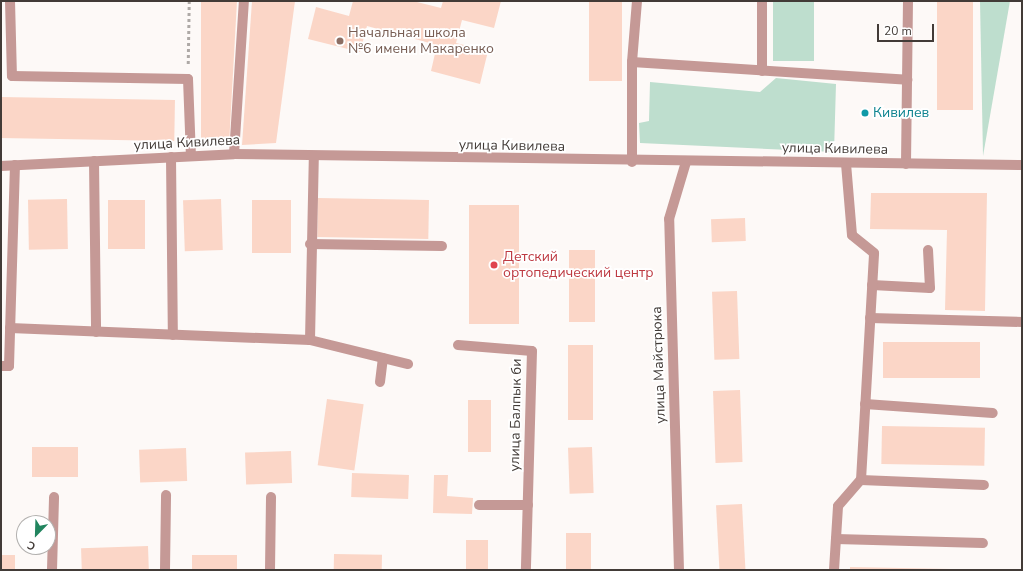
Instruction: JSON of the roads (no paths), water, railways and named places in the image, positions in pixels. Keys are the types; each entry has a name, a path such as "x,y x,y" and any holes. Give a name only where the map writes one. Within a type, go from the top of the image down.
{"street":[{"path":"10,1 12,76 188,79 191,156"},
{"path":"234,154 244,1"},
{"path":"632,162 632,62 637,1"},
{"path":"762,1 762,71"},
{"path":"906,164 908,1"},
{"path":"632,62 907,80"},
{"name":"улица Кивилева","path":"1,166 234,154 632,162 1022,165"},
{"path":"310,340 310,244 314,156"},
{"path":"171,157 173,335"},
{"path":"94,161 96,332"},
{"name":"улица Майстрюка","path":"679,570 669,219 686,162"},
{"path":"834,570 838,506 861,480 874,253 852,235 846,163"},
{"path":"1,366 9,366 15,165"},
{"path":"310,244 442,246"},
{"path":"872,285 930,288 928,250"},
{"path":"870,318 1022,322"},
{"path":"10,328 310,340 408,364"},
{"name":"улица Балпык би","path":"458,345 532,351 526,570"},
{"path":"380,382 383,358"},
{"path":"865,404 993,413"},
{"path":"861,480 984,485"},
{"path":"165,570 166,495"},
{"path":"52,570 54,498"},
{"path":"270,570 271,498"},
{"path":"479,505 528,504"},
{"path":"836,540 983,543"}],"place":[{"name":"Начальная школа №6 имени Макаренко","path":"340,41"},
{"name":"Кивилев","path":"865,113"},
{"name":"Детский ортопедический центр","path":"494,265"}]}
